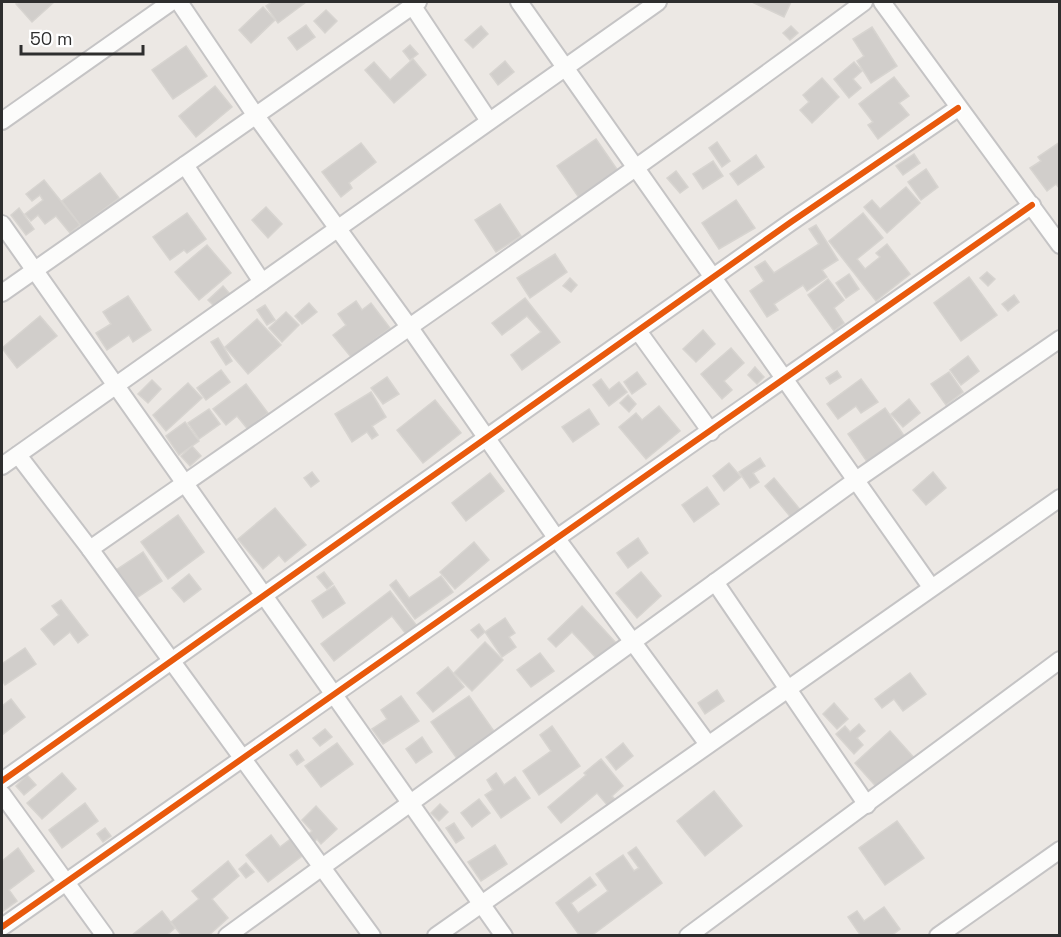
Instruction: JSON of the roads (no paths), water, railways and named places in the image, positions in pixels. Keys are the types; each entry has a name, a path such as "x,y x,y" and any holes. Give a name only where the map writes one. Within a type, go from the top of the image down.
{"street":[{"path":"2,121 171,2"},
{"path":"179,2 256,116 410,328 557,539 707,743"},
{"path":"519,2 931,587"},
{"path":"2,466 658,2"},
{"path":"90,549 637,168 864,2"},
{"path":"882,2 1059,245"},
{"path":"2,293 415,3 489,121"},
{"path":"2,781 712,278 958,108"},
{"path":"185,165 261,282"},
{"path":"2,927 1032,205"},
{"path":"2,224 114,387 185,483 408,803 504,936"},
{"path":"638,331 711,432"},
{"path":"227,936 632,640 1059,339"},
{"path":"18,455 90,549 372,936"},
{"path":"436,936 707,743 1059,498"},
{"path":"716,582 867,805"},
{"path":"688,936 1059,660"},
{"path":"2,795 105,936"},
{"path":"939,935 1059,850"}]}
